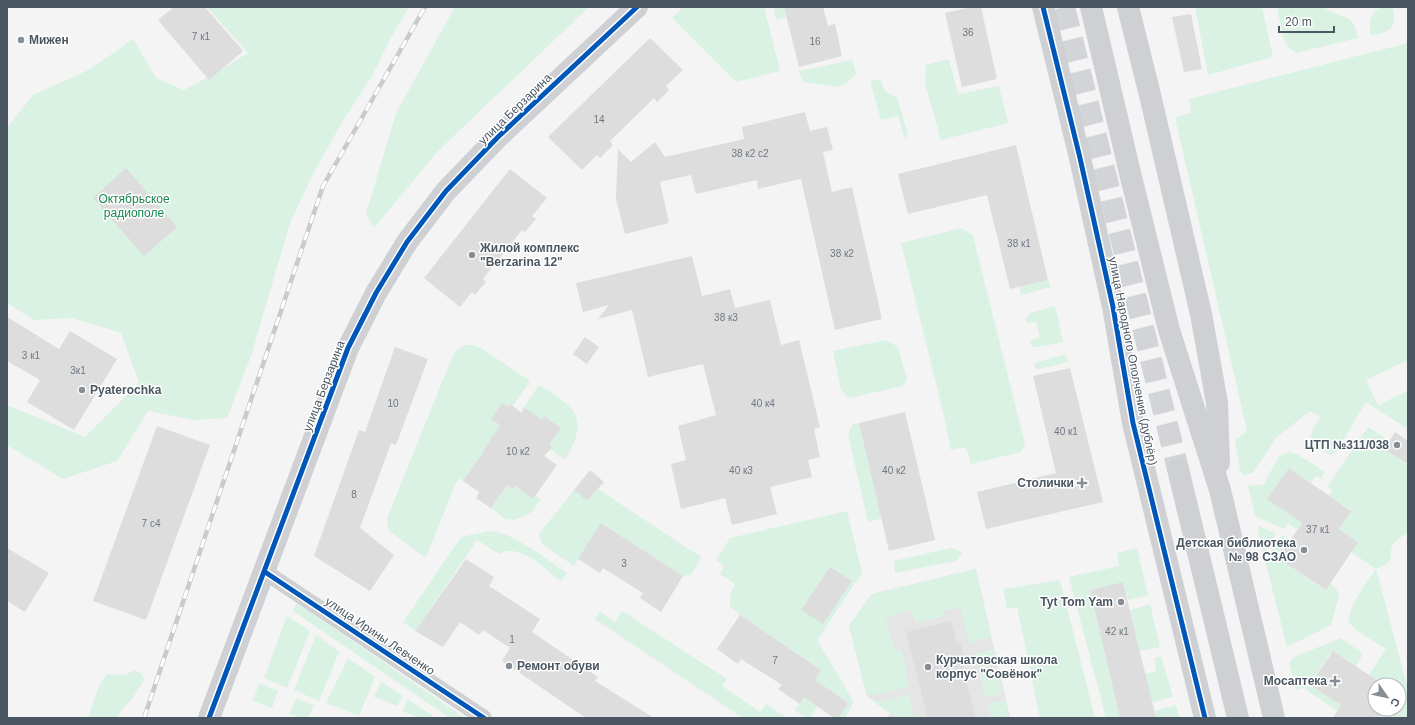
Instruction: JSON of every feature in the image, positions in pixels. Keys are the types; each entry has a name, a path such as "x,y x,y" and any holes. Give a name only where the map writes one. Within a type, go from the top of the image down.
{"street":[{"name":"улица Берзарина","path":"209,718 348,348 376,293 407,242 446,191 498,137 637,7"},
{"name":"улица Народного Ополчения (дублёр)","path":"1043,7 1080,158 1113,307 1133,423 1205,718"},
{"path":"1091,7 1169,330 1220,490 1274,718"},
{"path":"1128,7 1201,314 1217,403 1220,490"},
{"path":"1178,469 1238,718"},
{"name":"улица Ирины Левченко","path":"265,572 484,718"}],"shaded area":[{"name":"Курчатовская школа корпус \"Совёнок\"","path":"976,569 1010,718 887,718 890,713 867,696 849,626 872,594"}],"green space":[{"name":"Октябрьское радиополе","path":"207,7 409,7 390,39 373,74 341,124 313,174 290,223 251,356 227,418 194,420 148,411 117,461 63,479 7,445 7,405 85,437 139,383 121,333 71,318 34,320 7,303 7,128 33,95 86,71 133,39 156,78 184,90 248,53"},
{"path":"455,7 589,7 438,151 374,228 366,214 396,113"},
{"path":"683,7 764,7 780,71 736,82 672,18"},
{"path":"774,7 784,7 786,18 776,20"},
{"path":"1195,7 1262,7 1273,57 1208,75"},
{"path":"1277,7 1322,7 1349,19 1355,26 1358,38 1296,53 1289,48 1284,40"},
{"path":"1382,7 1392,7 1394,14 1393,25 1384,32 1371,36 1370,23 1372,15"},
{"path":"1408,43 1408,360 1366,380 1378,405 1408,391 1408,429 1366,402 1336,452 1330,455 1316,447 1311,440 1312,431 1320,417 1310,411 1277,437 1253,473 1244,475 1240,471 1235,440 1247,431 1175,117 1191,113 1189,99"},
{"path":"949,59 958,94 999,86 1008,123 941,140 925,83 926,65"},
{"path":"852,60 856,74 847,83 838,87 803,82 799,71"},
{"path":"880,79 885,91 897,98 908,134 905,139 898,116 881,120 870,81"},
{"path":"962,228 973,236 1025,444 1021,452 971,464 966,447 951,450 901,243"},
{"path":"1048,280 1051,287 1021,295 1019,287"},
{"path":"1055,306 1063,342 1034,347 1030,343 1033,339 1040,337 1036,322 1027,323 1026,319 1030,313"},
{"path":"886,340 898,347 907,379 903,386 849,398 841,390 833,351"},
{"path":"465,345 472,345 481,348 530,381 513,406 510,404 491,419 504,428 495,442 490,440 484,449 489,452 475,465 463,481 459,478 426,558 392,533 387,527 388,516 453,355"},
{"path":"1066,354 1068,362 1036,370 1034,363"},
{"path":"539,385 570,407 578,422 574,442 564,459 550,449 552,447 549,445 561,428 544,416 541,419 521,411"},
{"path":"859,423 882,518 868,522 848,434 853,424"},
{"path":"1368,427 1390,441 1385,449 1408,464 1408,533 1400,537 1395,542 1391,549 1391,558 1387,564 1376,569 1351,552 1358,542 1339,529 1351,510 1329,496 1333,490 1327,487"},
{"path":"1289,452 1297,454 1325,472 1321,479 1316,475 1311,483 1289,468 1268,499 1302,523 1297,529 1288,523 1284,529 1255,516 1248,486 1264,484 1279,456"},
{"path":"502,481 512,489 515,486 533,499 536,496 541,499 533,511 525,516 513,520 505,519 491,508 497,499 492,495"},
{"path":"598,489 701,557 691,575 683,576 601,523 574,566 542,544 539,534 574,490 587,501"},
{"path":"847,511 862,573 817,640 853,702 845,717 837,718 848,702 820,685 821,700 810,718 807,718 794,710 800,704 821,670 730,607 731,593 735,584 720,574 724,567 716,560 730,538"},
{"path":"1257,525 1276,534 1263,554"},
{"path":"491,531 501,533 521,542 567,573 561,581 531,558 523,554 514,551 506,551 499,554 477,540 415,631 403,622 461,537"},
{"path":"1282,535 1290,540 1278,558 1325,590 1330,583 1337,590 1339,596 1331,625 1287,647 1265,560"},
{"path":"951,548 963,552 956,561 895,573 894,561"},
{"path":"1137,548 1148,595 1128,600 1123,582 1090,590 1120,718 1106,718 1069,577 1119,566 1117,553"},
{"path":"976,569 991,637 969,643 960,608 944,610 945,616 916,623 911,610 886,618 895,651 901,649 909,687 867,696 849,626 872,594"},
{"path":"1376,569 1405,677 1372,677 1369,675 1386,649 1356,630 1348,621 1363,587"},
{"path":"1060,580 1095,718 1040,718 1017,607 1007,609 1003,589"},
{"path":"297,603 465,718 450,718 293,611"},
{"path":"1150,604 1160,647 1140,651 1130,610"},
{"path":"600,611 615,622 622,611 727,679 722,686 760,712 766,704 787,718 743,718 595,619"},
{"path":"287,616 310,631 287,688 264,678"},
{"path":"316,635 339,652 319,701 294,690"},
{"path":"1341,638 1363,654 1356,666 1332,651 1310,684 1341,705 1337,711 1304,688 1296,690 1289,662 1294,657"},
{"path":"993,650 996,664 979,668 976,653"},
{"path":"1161,656 1173,697 1152,702 1145,674 1156,671 1155,658"},
{"path":"348,658 375,677 359,716 326,703"},
{"path":"135,670 142,674 144,680 132,699 122,709 117,718 88,718 99,686 107,674 125,674"},
{"path":"997,670 1003,693 986,698 980,675"},
{"path":"381,681 403,696 397,706 374,697"},
{"path":"259,683 278,691 272,708 253,701"},
{"path":"1407,685 1408,718 1384,717 1407,717"},
{"path":"909,695 914,718 897,718 874,702"},
{"path":"296,698 314,705 308,718 300,718 289,714"},
{"path":"408,699 436,718 419,718 402,711"},
{"path":"1005,700 1008,716 991,718 988,704"},
{"path":"1176,705 1180,718 1156,718 1154,711"}],"building":[{"path":"174,7 205,7 243,51 209,80 158,20"},
{"path":"784,7 823,7 828,26 835,24 842,56 799,67"},
{"path":"972,7 981,7 997,79 962,87 945,13"},
{"path":"1191,14 1202,69 1184,72 1172,17"},
{"path":"650,38 683,70 666,86 669,90 657,102 654,98 610,141 613,145 600,158 597,155 582,170 548,137"},
{"path":"805,112 810,131 827,127 833,150 823,152 832,192 852,187 882,319 835,330 801,179 758,189 757,180 696,194 691,175 660,182 669,223 625,234 616,199 618,149 631,162 655,142 665,157 744,139 742,127"},
{"path":"1016,145 1048,280 1010,289 987,195 908,214 898,174"},
{"path":"126,168 177,227 144,256 93,198"},
{"name":"Жилой комплекс \"Berzarina 12\"","path":"510,169 547,198 532,216 536,219 525,232 522,230 483,279 486,282 475,295 472,292 460,307 424,278"},
{"path":"692,256 702,296 730,289 735,308 770,300 781,345 799,340 820,427 814,429 820,457 808,460 812,477 770,487 777,514 732,525 725,498 681,509 671,464 686,460 678,426 716,415 703,364 648,377 632,310 598,319 609,305 583,312 576,283"},
{"path":"7,317 59,349 70,331 117,359 74,430 27,402 40,380 7,361"},
{"path":"585,337 599,347 587,364 573,354"},
{"path":"395,347 428,359 396,445 391,443 360,528 394,555 370,591 314,556 359,430 365,432"},
{"path":"1070,368 1103,502 986,529 977,492 1056,473 1033,376"},
{"path":"502,403 508,407 510,404 522,413 525,408 541,419 544,416 561,428 549,445 552,447 544,456 557,465 533,499 515,486 513,489 507,485 491,508 476,498 479,492 463,481 485,450 484,449 500,425 491,419"},
{"path":"905,412 935,540 889,551 859,423"},
{"path":"157,426 210,445 146,620 93,601"},
{"name":"ЦТП №311/038","path":"1395,432 1408,441 1408,464 1384,449"},
{"path":"1289,468 1351,511 1339,529 1358,542 1326,590 1278,558 1302,523 1267,499"},
{"path":"590,470 604,482 587,501 574,490"},
{"path":"601,523 683,576 661,612 640,598 643,593 603,568 600,573 578,559"},
{"path":"7,548 49,573 25,612 7,601"},
{"path":"466,559 494,577 489,586 540,619 532,632 598,677 595,681 654,718 586,718 502,661 510,648 483,630 479,635 460,622 443,647 415,631"},
{"path":"830,567 852,581 823,624 801,610"},
{"path":"1123,582 1156,718 1120,718 1090,590"},
{"path":"740,615 821,670 815,680 848,703 838,718 834,718 804,697 800,704 778,689 782,685 741,659 738,664 717,649"},
{"path":"951,621 957,643 960,643 964,656 960,657 976,718 928,718 906,632"},
{"path":"1333,651 1372,677 1367,677 1367,717 1380,717 1333,718 1341,705 1310,685"}],"tunnel":[{"path":"1064,7 1178,469"}],"railway":[{"path":"144,718 323,186 425,7"}],"cycle path":[{"path":"209,718 348,348 376,293 407,242 446,191 498,137 637,7"},
{"path":"1043,7 1080,158 1113,307 1133,423 1205,718"},
{"path":"265,572 484,718"}],"place":[{"name":"Мижен","path":"21,40"},
{"name":"Жилой комплекс \"Berzarina 12\"","path":"472,255"},
{"name":"Pyaterochka","path":"82,390"},
{"name":"ЦТП №311/038","path":"1397,445"},
{"name":"Столички","path":"1082,483"},
{"name":"Детская библиотека № 98 СЗАО","path":"1304,550"},
{"name":"Tyt Tom Yam","path":"1121,602"},
{"name":"Ремонт обуви","path":"509,666"},
{"name":"Курчатовская школа корпус \"Совёнок\"","path":"928,667"},
{"name":"Мосаптека","path":"1335,681"}]}
